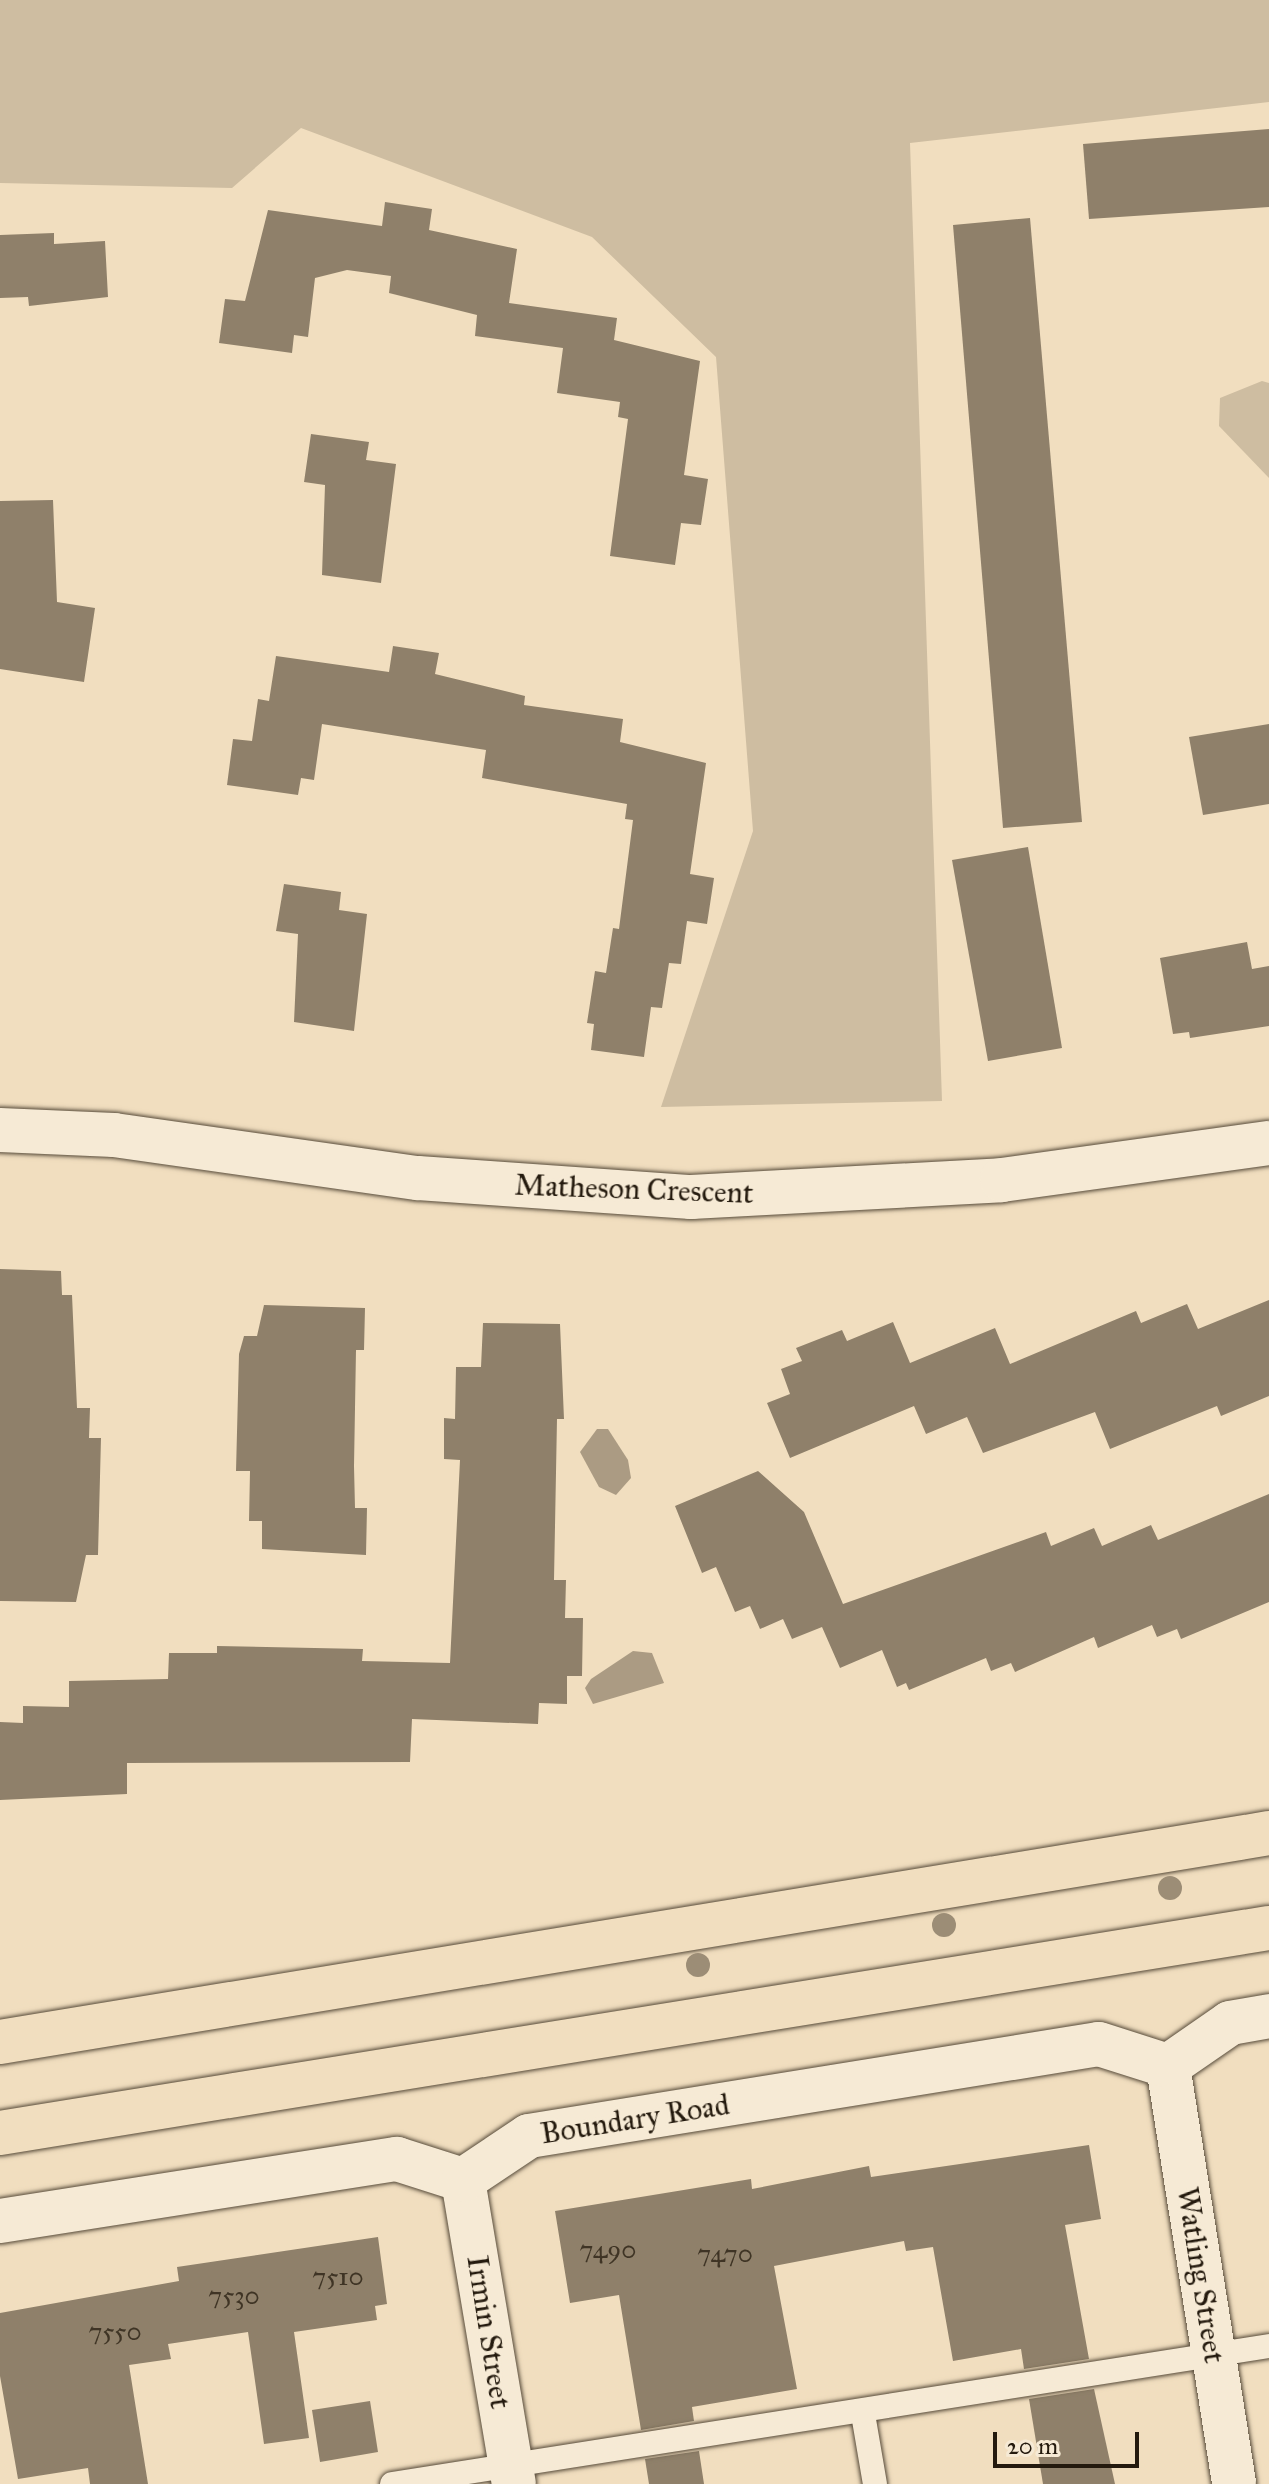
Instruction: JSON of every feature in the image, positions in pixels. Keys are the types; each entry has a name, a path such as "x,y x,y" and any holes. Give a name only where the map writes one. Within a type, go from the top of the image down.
{"main road":[{"path":"0,2042 1269,1833"},
{"path":"0,2133 1269,1928"}],"street":[{"name":"Matheson Crescent","path":"0,1130 114,1135 418,1178 691,1197 1002,1180 1269,1143"},
{"path":"1168,2066 1230,2023 1269,2016"},
{"name":"Boundary Road","path":"463,2180 529,2136 575,2128 1099,2044 1168,2066"},
{"name":"Watling Street","path":"1168,2066 1234,2484"},
{"path":"0,2221 397,2159 463,2180"},
{"name":"Irmin Street","path":"463,2180 512,2475"}],"lane":[{"path":"392,2484 512,2475 1269,2346"},
{"path":"863,2414 875,2484"}],"shaded area":[{"path":"0,0 1269,0 1269,102 910,143 942,1101 661,1107 753,831 716,357 592,237 301,128 232,188 0,183"},
{"path":"1262,381 1269,383 1269,478 1219,426 1220,398"},
{"path":"597,1429 608,1429 628,1460 631,1478 616,1495 599,1487 580,1452"},
{"path":"633,1651 652,1653 664,1683 593,1704 585,1688 591,1679"}],"building":[{"path":"1269,129 1269,207 1089,219 1083,144"},
{"path":"385,202 432,209 429,230 517,249 509,303 617,318 614,340 700,361 684,475 708,479 701,525 681,523 675,565 610,556 628,419 618,417 620,402 557,393 563,348 475,336 477,315 389,293 391,276 347,270 315,278 308,337 294,335 292,353 219,343 225,299 245,301 268,210 382,226"},
{"path":"1030,218 1082,822 1003,828 953,225"},
{"path":"54,233 54,244 105,241 108,297 29,306 28,297 0,298 0,235"},
{"path":"311,434 369,442 366,460 396,464 381,583 322,575 325,485 304,482"},
{"path":"53,500 57,602 95,608 84,682 0,669 0,501"},
{"path":"393,646 439,653 435,674 525,696 524,705 623,719 620,742 706,763 690,874 714,878 707,924 687,921 681,964 669,963 662,1008 651,1007 644,1057 591,1050 594,1024 587,1023 595,971 606,973 613,928 619,929 633,820 625,819 627,804 482,778 486,750 322,724 314,780 301,778 298,795 227,785 233,739 252,741 258,699 269,701 276,656 389,672"},
{"path":"1269,724 1269,804 1203,815 1189,737"},
{"path":"1028,847 1062,1048 988,1061 952,860"},
{"path":"284,884 341,892 339,910 367,914 354,1031 294,1022 298,934 276,931"},
{"path":"1247,942 1252,969 1269,966 1269,1026 1190,1038 1189,1032 1173,1034 1160,958"},
{"path":"0,1269 61,1271 62,1295 72,1295 77,1408 90,1408 89,1438 101,1438 98,1555 86,1555 76,1602 0,1601"},
{"path":"1269,1300 1269,1396 1221,1416 1217,1406 1110,1449 1095,1412 983,1453 967,1417 926,1434 914,1406 790,1458 767,1403 790,1394 781,1369 802,1361 796,1348 842,1330 847,1341 893,1322 910,1363 995,1328 1010,1364 1136,1311 1141,1323 1187,1304 1198,1329"},
{"path":"264,1305 365,1308 364,1350 356,1350 354,1466 355,1508 367,1508 366,1555 262,1549 262,1521 249,1521 250,1471 236,1471 239,1354 244,1336 257,1336"},
{"path":"483,1323 560,1324 564,1419 557,1419 554,1580 566,1580 565,1618 583,1618 582,1676 567,1676 567,1704 539,1703 538,1724 412,1719 410,1762 127,1763 127,1794 0,1800 0,1722 23,1723 23,1706 69,1707 69,1681 168,1679 169,1653 217,1653 217,1646 363,1649 362,1661 450,1663 460,1460 444,1459 444,1418 455,1419 456,1367 481,1367"},
{"path":"758,1471 804,1512 843,1604 1046,1532 1051,1546 1094,1528 1102,1546 1151,1525 1158,1540 1269,1494 1269,1602 1181,1639 1177,1629 1157,1637 1152,1625 1098,1648 1094,1637 1015,1672 1011,1663 991,1671 986,1658 909,1690 906,1683 897,1687 882,1650 840,1668 822,1627 792,1639 783,1619 760,1629 750,1606 735,1612 716,1567 702,1573 675,1506"},
{"path":"1089,2145 1101,2219 1065,2225 1089,2359 1024,2369 1021,2349 953,2361 933,2247 906,2251 904,2241 774,2266 797,2389 692,2407 694,2421 641,2430 619,2295 570,2303 555,2211 751,2179 752,2189 869,2166 871,2177"},
{"path":"378,2237 387,2304 375,2306 377,2320 294,2332 309,2438 264,2444 248,2332 168,2344 171,2359 129,2365 148,2484 90,2484 88,2468 18,2479 0,2376 0,2313 179,2281 177,2267"},
{"path":"1094,2389 1115,2484 1043,2484 1029,2399"},
{"path":"370,2401 378,2452 320,2462 312,2410"},
{"path":"699,2451 704,2484 649,2484 645,2459"}]}
